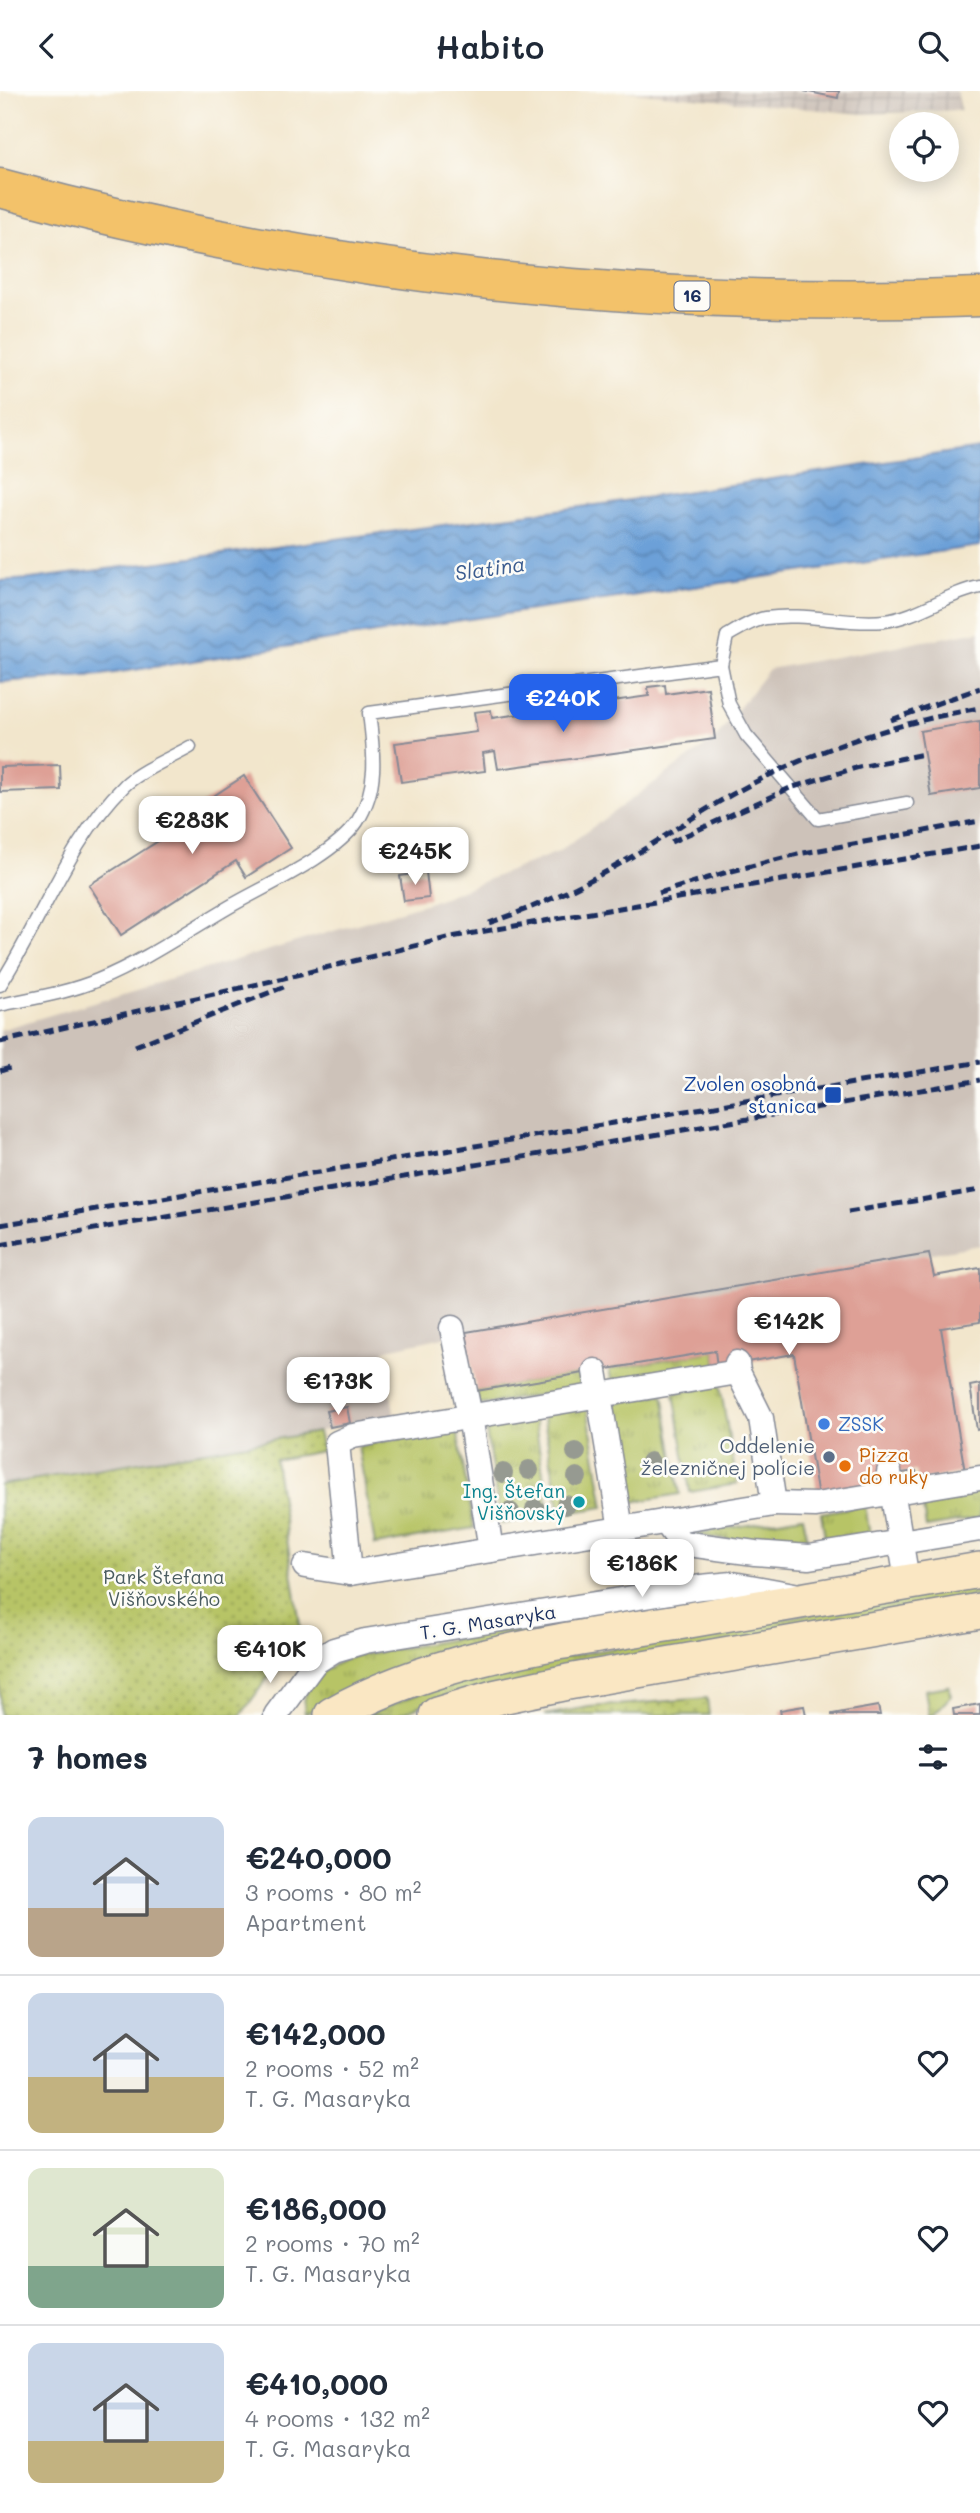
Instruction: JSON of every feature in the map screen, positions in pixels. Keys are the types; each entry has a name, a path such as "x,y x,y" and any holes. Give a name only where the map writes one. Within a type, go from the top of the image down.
{"main road":[{"name":"16","path":"0,188 158,225 282,250 406,270 499,281 604,291 722,297 820,300 980,297"}],"street":[{"path":"452,1328 470,1416 491,1550"},
{"path":"350,1573 337,1443 353,1436 470,1416 597,1383 738,1368 761,1418 774,1504"},
{"path":"597,1383 621,1529"},
{"path":"305,1566 350,1573 774,1504 816,1505 891,1483 980,1478"},
{"path":"891,1483 905,1569"},
{"path":"666,1521 681,1543 809,1557 980,1529"},
{"name":"T. G. Masaryka","path":"332,1715 415,1678 540,1645 980,1570"},
{"name":"T. G. Masaryka","path":"276,1715 315,1662 334,1650 365,1641 733,1584 811,1599"},
{"path":"437,1715 497,1697 568,1682 980,1611"}],"lane":[{"path":"907,803 818,819 746,736 729,704 721,665 727,636 764,618 886,621 926,609 963,590 980,587"},
{"path":"0,1005 69,990 124,969 302,866 338,842 356,824 368,801 374,779 369,713 721,665"},
{"path":"0,985 72,858 102,812 127,783 190,747"}],"shaded area":[{"path":"623,91 957,91 961,110 862,114"},
{"path":"980,631 980,1245 466,1332 384,1350 395,1418 0,1485 0,1030 431,902 558,852 715,739 769,669"}],"green space":[{"path":"715,1351 717,1367 612,1384 609,1369"},
{"path":"581,1373 584,1388 479,1405 476,1391"},
{"path":"720,1385 737,1484 690,1492 674,1393"},
{"path":"663,1394 680,1494 632,1502 615,1403"},
{"path":"587,1407 604,1507 560,1514 543,1414"},
{"path":"534,1416 550,1516 501,1524 485,1425"},
{"path":"457,1429 474,1528 375,1545 358,1446"},
{"name":"Park Štefana Višňovského","path":"318,1432 322,1451 275,1460 301,1631 241,1715 0,1715 0,1485"},
{"path":"980,1486 980,1518 926,1527 921,1496"},
{"path":"865,1505 870,1536 826,1543 821,1513"},
{"path":"803,1516 809,1547 688,1535"},
{"path":"980,1584 980,1595 427,1703 398,1715 366,1715 423,1692 518,1665"},
{"path":"720,1594 721,1599 362,1686 305,1714 306,1693 311,1684 326,1670 355,1656"},
{"path":"949,1686 951,1696 933,1715 929,1715 925,1690"},
{"path":"707,1698 709,1715 545,1715 589,1707"}],"water":[{"name":"Slatina","path":"980,448 980,546 101,675 0,682 0,581 603,504"}],"building":[{"path":"804,91 839,91 838,98"},
{"path":"665,685 666,694 708,688 715,739 498,769 495,751 483,753 485,771 401,782 395,743 477,732 474,712 491,710 492,718 649,696 648,687"},
{"path":"980,721 980,788 931,796 920,731"},
{"path":"60,765 61,790 0,792 0,767"},
{"path":"244,776 291,848 246,877 236,861 121,935 89,885 204,812 200,805"},
{"path":"426,872 429,898 404,901 400,876"},
{"path":"929,1254 934,1276 980,1268 980,1322 941,1328 965,1472 918,1481 916,1471 882,1476 865,1479 866,1489 818,1497 794,1354 717,1367 715,1351 476,1391 466,1332"},
{"path":"980,1384 980,1429 977,1430 970,1386"},
{"path":"347,1407 350,1423 330,1427 326,1411"},
{"path":"980,1704 980,1715 954,1715 953,1709"},
{"path":"804,1706 806,1715 781,1715 780,1710"},
{"path":"878,1706 880,1715 832,1715 832,1714"}],"railway":[{"path":"891,720 980,688"},
{"path":"489,923 522,911 601,874 724,799 816,754 913,723 980,708"},
{"path":"671,842 790,788 859,767 924,754"},
{"path":"659,893 798,854 980,821"},
{"path":"0,1042 276,980 451,937 980,846"},
{"path":"135,1046 286,986"},
{"path":"0,1225 980,1062"},
{"path":"0,1071 13,1067"},
{"path":"0,1245 980,1080"},
{"path":"848,1212 980,1190"}],"place":[{"name":"Zvolen osobná stanica","path":"833,1095"},
{"name":"ZSSK","path":"824,1424"},
{"name":"Oddelenie železničnej polície","path":"829,1457"},
{"name":"Pizza do ruky","path":"845,1466"},
{"name":"Ing. Štefan Višňovský","path":"579,1502"}]}
